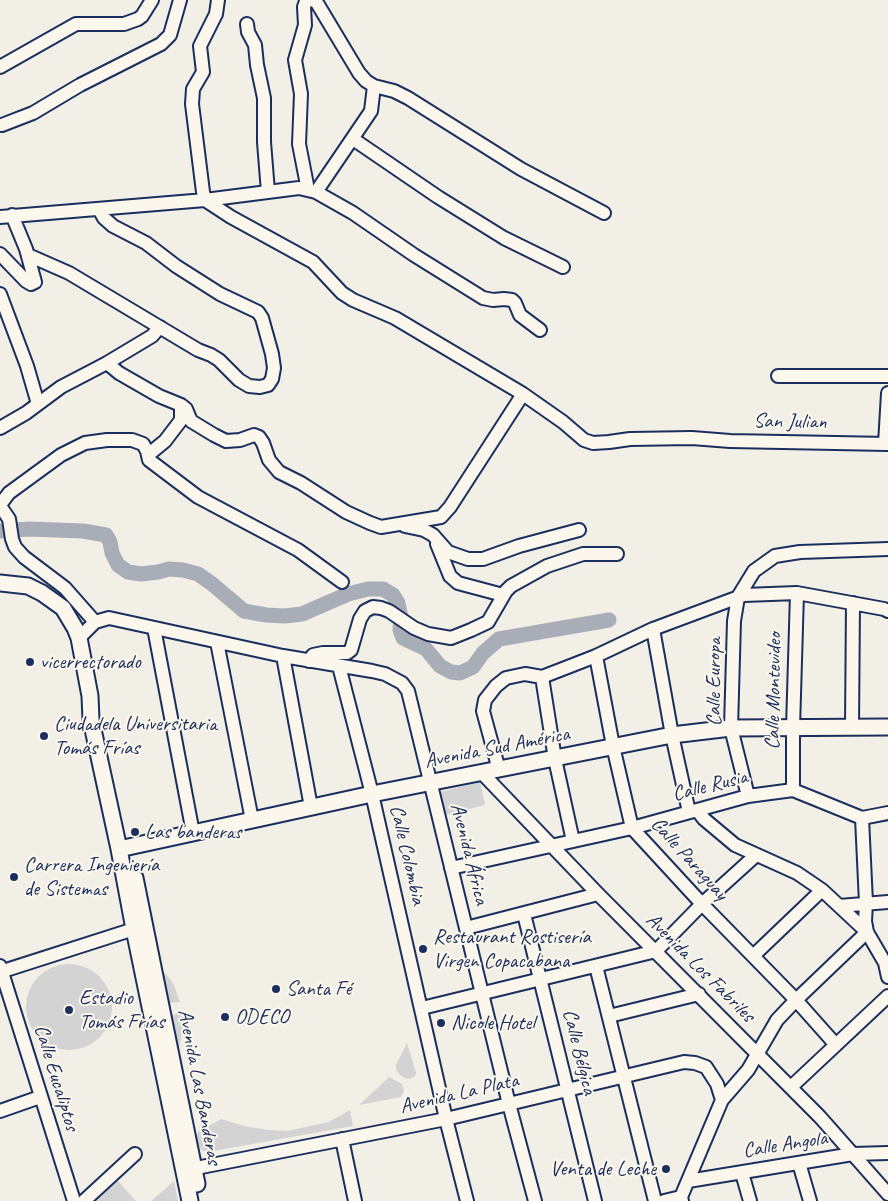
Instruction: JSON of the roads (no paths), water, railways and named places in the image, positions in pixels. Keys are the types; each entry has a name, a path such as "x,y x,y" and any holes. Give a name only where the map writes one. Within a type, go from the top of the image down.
{"main road":[{"name":"Avenida Las Banderas","path":"0,583 28,586 42,593 63,608 79,638 90,696 92,720 124,848 188,1169 190,1201"},
{"name":"Avenida Sud América","path":"124,848 372,794 672,735 731,728 888,727"},
{"name":"Avenida Las Banderas","path":"124,848 134,929 188,1169 200,1201"}],"street":[{"path":"0,67 76,24 124,24 138,19 152,0"},
{"path":"2,125 33,113 161,44 170,35 180,0"},
{"path":"205,200 192,104 193,89 203,72 200,46 216,14 218,0"},
{"path":"309,0 306,1 304,7 305,25 296,60 301,94 299,144 312,191"},
{"path":"313,0 318,3 366,81 374,86 394,91 408,98 521,169 604,213"},
{"path":"247,24 248,32 255,45 264,98 264,142 268,192"},
{"path":"312,191 353,139 371,111 374,86"},
{"path":"353,139 438,197 504,238 563,267"},
{"path":"0,254 26,282 30,284 35,282 35,276 28,255 6,216 205,200 299,188 312,191 353,214 414,255 484,298 512,300 520,315 540,330"},
{"name":"San Julian","path":"205,200 231,217 313,262 342,293 353,300 395,318 523,394 563,422 584,440 601,442 630,439 692,438 730,441 887,444"},
{"path":"28,255 69,273 198,350 219,360 239,380 249,386 260,387 268,385 272,379 274,368 262,318 258,312 220,294 176,266 146,243 113,226 104,218 99,209"},
{"path":"0,294 27,366 38,404"},
{"path":"0,428 61,387 107,363 152,336 160,327"},
{"path":"107,363 159,396 181,405 186,410 191,421 226,441 240,440 254,435 259,437 263,442 269,460 279,472 301,483 346,512 381,527 441,517 450,507 523,394"},
{"path":"778,376 888,376"},
{"path":"887,444 888,393"},
{"path":"148,455 165,442 180,420 181,405"},
{"path":"95,622 65,588 15,547 12,539 11,524 0,506 9,493 61,454 85,443 107,440 132,440 143,444 149,460 198,496 298,550 342,582"},
{"path":"396,524 424,530 435,537 448,552 468,559 483,559 518,546 579,530"},
{"path":"435,537 450,576 458,583 503,595"},
{"path":"738,597 754,571 775,556 800,552 888,549"},
{"path":"309,660 313,655 323,652 347,653 350,650 360,619 365,611 373,607 389,611 414,628 428,634 450,638 488,622 503,595 512,586 547,566 583,554 617,554"},
{"path":"499,770 483,711 485,700 496,686 506,678 525,674 542,677 596,656 653,630 744,595 797,593 888,611"},
{"name":"Calle Montevideo","path":"793,790 797,593"},
{"name":"Calle Europa","path":"738,597 734,620 731,728 748,796"},
{"path":"852,727 853,603"},
{"path":"79,638 95,622 109,618 283,656 339,666"},
{"path":"154,628 193,833"},
{"path":"653,630 672,735 693,811 735,845 755,856 797,873 822,890 866,932 886,963 888,977"},
{"path":"217,642 252,820"},
{"path":"283,656 311,807"},
{"name":"Calle Paraguay","path":"596,656 613,746 632,828 702,904 796,1000 836,1045"},
{"name":"Avenida África","path":"339,666 384,674 402,683 408,691 509,1104 535,1201"},
{"name":"Calle Colombia","path":"339,666 372,794 446,1119 467,1201"},
{"path":"542,677 555,759 573,841"},
{"name":"Avenida Los Fabriles","path":"482,773 598,894 820,1117 888,1194"},
{"name":"Calle Rusia","path":"451,868 632,828 748,796 793,790 862,818"},
{"path":"866,932 862,818 888,812"},
{"path":"422,1008 656,951 702,904 755,856"},
{"path":"753,956 822,890"},
{"path":"466,928 598,894"},
{"path":"839,906 888,902"},
{"name":"Calle Bélgica","path":"524,914 595,1201"},
{"path":"1,970 134,929"},
{"path":"664,1201 681,1199 722,1100 748,1070 777,1020 866,932"},
{"path":"596,966 655,1201"},
{"name":"Calle Eucaliptos","path":"1,970 74,1201"},
{"path":"609,1016 699,994"},
{"path":"791,1087 888,996"},
{"name":"Avenida La Plata","path":"188,1169 446,1119 684,1062 706,1067 717,1084 722,1100"},
{"path":"0,1111 40,1097"},
{"path":"342,1139 355,1201"},
{"name":"Calle Angola","path":"688,1181 853,1154 888,1153"},
{"path":"84,1201 135,1154"},
{"path":"800,1163 810,1201"},
{"path":"742,1172 750,1201"}],"waterway":[{"path":"0,531 29,529 83,531 106,535 118,565 128,572 141,574 169,569 198,574 244,611 266,615 285,616 302,614 348,594 368,589 383,589 393,595 398,603 401,618 400,630 403,638 426,649 440,666 451,672 460,673 473,667 483,653 499,639 609,620"}],"place":[{"name":"vicerrectorado","path":"30,662"},
{"name":"Ciudadela Universitaria Tomás Frías","path":"44,736"},
{"name":"Las banderas","path":"135,832"},
{"name":"Carrera Ingeniería de Sistemas","path":"14,877"},
{"name":"Restaurant Rostisería Virgen Copacabana","path":"423,949"},
{"name":"Santa Fé","path":"276,989"},
{"name":"Estadio Tomás Frías","path":"69,1010"},
{"name":"ODECO","path":"225,1017"},
{"name":"Nicole Hotel","path":"441,1023"},
{"name":"Venta de Leche","path":"666,1169"}]}
